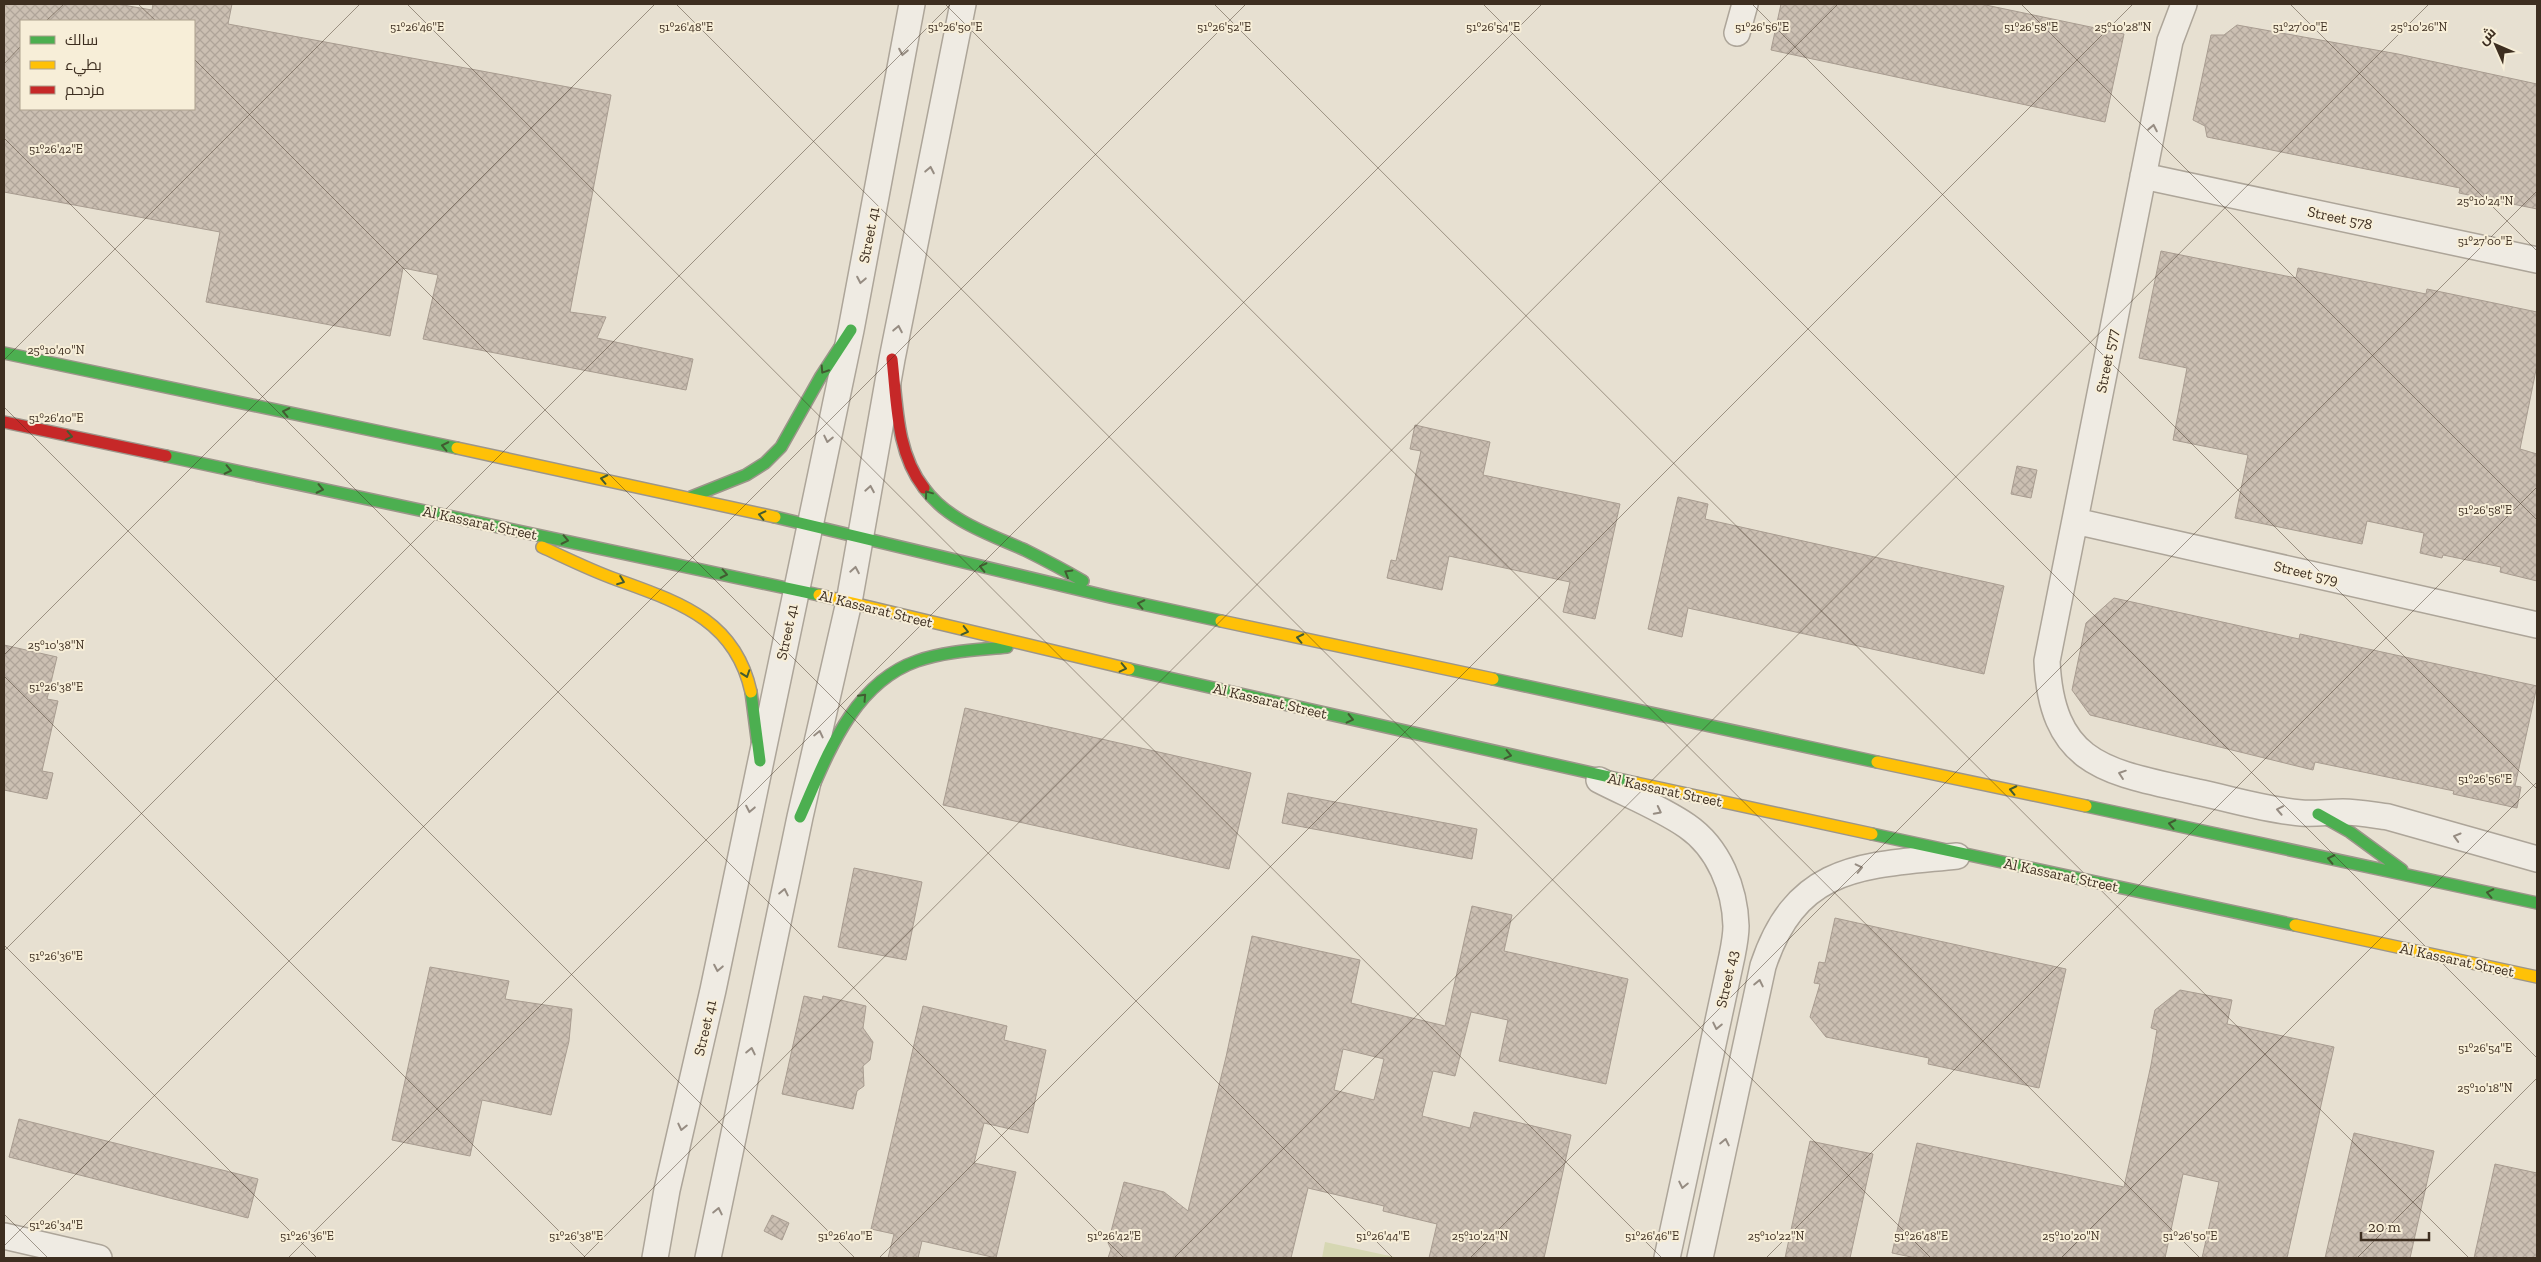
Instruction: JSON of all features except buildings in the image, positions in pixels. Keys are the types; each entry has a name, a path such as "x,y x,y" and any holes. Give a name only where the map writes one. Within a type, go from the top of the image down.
{"street":[{"name":"Street 41","path":"655,1258 851,330 912,4"},
{"path":"708,1258 800,817 849,602 892,358 963,4"},
{"path":"1737,33 1745,4"},
{"name":"Street 577","path":"2184,4 2170,40 2143,176 2047,661 2048,691 2057,719 2073,744 2094,763 2122,775 2284,811 2318,814"},
{"name":"Street 578","path":"2143,176 2537,260"},
{"path":"691,497 746,475 764,463 781,447 821,376 851,330"},
{"path":"4,353 691,497 1110,597 2537,903"},
{"path":"892,358 907,458 918,480 932,500 952,516 987,534 1043,558 1110,597"},
{"name":"Al Kassarat Street","path":"4,422 797,589 1023,645 1584,772 2537,977"},
{"name":"Street 579","path":"2075,521 2537,625"},
{"path":"497,526 596,572 693,610 721,632 741,660 752,692 760,761"},
{"path":"800,817 843,726 860,700 883,678 907,664 936,656 1023,645"},
{"name":"Street 43","path":"1584,772 1688,826 1709,847 1719,863 1734,898 1736,927 1732,956 1666,1258"},
{"path":"2318,814 2349,812 2388,817 2537,859"},
{"path":"2318,814 2350,832 2410,876"},
{"path":"1700,1258 1763,966 1771,941 1784,918 1802,898 1824,882 1848,871 1874,864 1968,855"},
{"path":"4,1236 99,1258"}],"green space":[{"path":"1325,1242 1399,1258 1322,1258"}],"traffic: fast":[{"path":"691,497 746,475 765,463 781,447 821,376 851,330"},
{"path":"4,353 457,448"},
{"path":"166,456 819,595"},
{"path":"924,488 957,518 1025,550 1083,581"},
{"path":"775,517 1110,597 1221,621"},
{"path":"800,817 831,748 858,705 875,687 894,672 917,661 962,651 1007,647"},
{"path":"1129,669 1636,783"},
{"path":"1493,679 1877,762"},
{"path":"751,692 760,761"},
{"path":"2086,806 2537,903"},
{"path":"2318,814 2350,832 2402,870"},
{"path":"1872,834 2295,925"}],"traffic: slow":[{"path":"457,448 775,517"},
{"path":"542,547 596,572 661,596 701,617 718,630 732,647 743,667 751,692"},
{"path":"819,595 1129,669"},
{"path":"1221,621 1493,679"},
{"path":"1877,762 2086,806"},
{"path":"1636,783 1872,834"},
{"path":"2295,925 2537,977"}],"traffic: jam":[{"path":"892,359 899,426 903,443 908,459 924,488"},
{"path":"4,422 166,456"}]}
